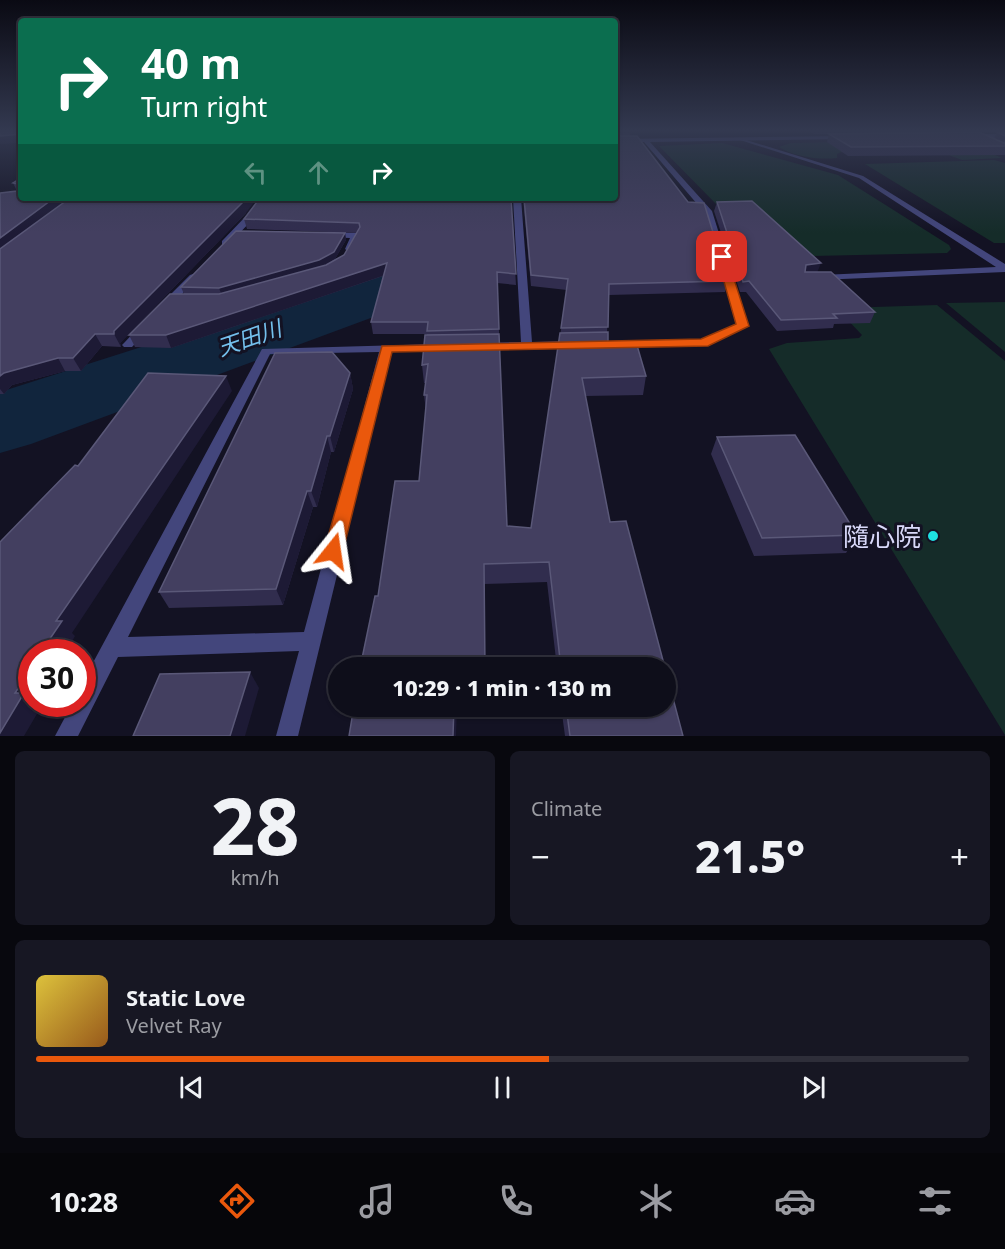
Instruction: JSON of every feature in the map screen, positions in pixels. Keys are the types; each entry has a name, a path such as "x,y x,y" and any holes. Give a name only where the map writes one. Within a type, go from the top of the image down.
{"street":[{"path":"609,344 703,343 743,326 708,212 666,164"},
{"path":"821,164 861,177 1005,268"},
{"path":"220,248 251,216 261,201"},
{"path":"517,201 527,345"},
{"path":"234,233 245,234"},
{"path":"323,235 356,236 341,263"},
{"path":"806,279 1005,268"},
{"path":"128,345 153,319 176,300 200,270"},
{"path":"66,736 266,351 586,344"},
{"path":"287,736 386,349"},
{"path":"114,647 310,641"}],"green space":[{"path":"677,164 799,164 838,175 949,245 951,249 947,253 813,256 717,205"},
{"path":"866,164 1005,164 1005,243 994,243"},
{"path":"1005,302 1005,352 946,303"},
{"path":"937,305 1005,361 1005,735 769,349 787,343 859,338 862,335 841,313 843,308"}],"building":[{"path":"618,164 659,164 688,202 704,203 728,281 609,284 608,327 561,328 568,279 531,275 524,201 618,201"},
{"path":"18,184 18,201 50,201 0,238 0,193 17,191"},
{"path":"66,201 244,201 114,331 114,334 95,334 73,358 58,358 0,376 0,249"},
{"path":"258,201 511,201 516,274 497,272 499,329 427,331 428,322 371,322 387,263 166,335 129,335 170,294 219,294 326,265 344,255 360,227 359,223 244,219"},
{"path":"752,201 821,263 806,265 805,272 831,272 875,312 833,314 837,318 781,320 749,281 743,282 717,202"},
{"path":"236,231 345,233 334,252 319,260 219,288 181,287"},
{"path":"608,332 608,343 636,342 646,376 582,378 610,522 626,521 662,657 560,657 549,562 484,564 485,657 362,657 375,596 378,596 395,481 419,481 427,395 424,395 428,364 422,365 425,335 499,334 507,526 531,528 560,333"},
{"path":"332,352 350,373 330,436 327,436 311,491 307,491 276,589 159,592 275,353"},
{"path":"148,373 226,376 56,621 62,621 50,639 18,639 18,689 15,693 18,693 18,703 0,733 0,542 75,465 78,466"},
{"path":"795,435 857,535 762,538 717,437"},
{"path":"250,672 230,736 133,736 160,674"},
{"path":"676,710 683,736 570,736 567,717 676,717"},
{"path":"352,717 454,717 453,736 349,736"}],"waterway":[{"name":"天田川","path":"0,423 372,295 406,271 459,201"}],"place":[{"name":"隨心院","path":"933,536"}],"route":[{"path":"333,551 386,349 703,343 743,326 722,257"}]}
